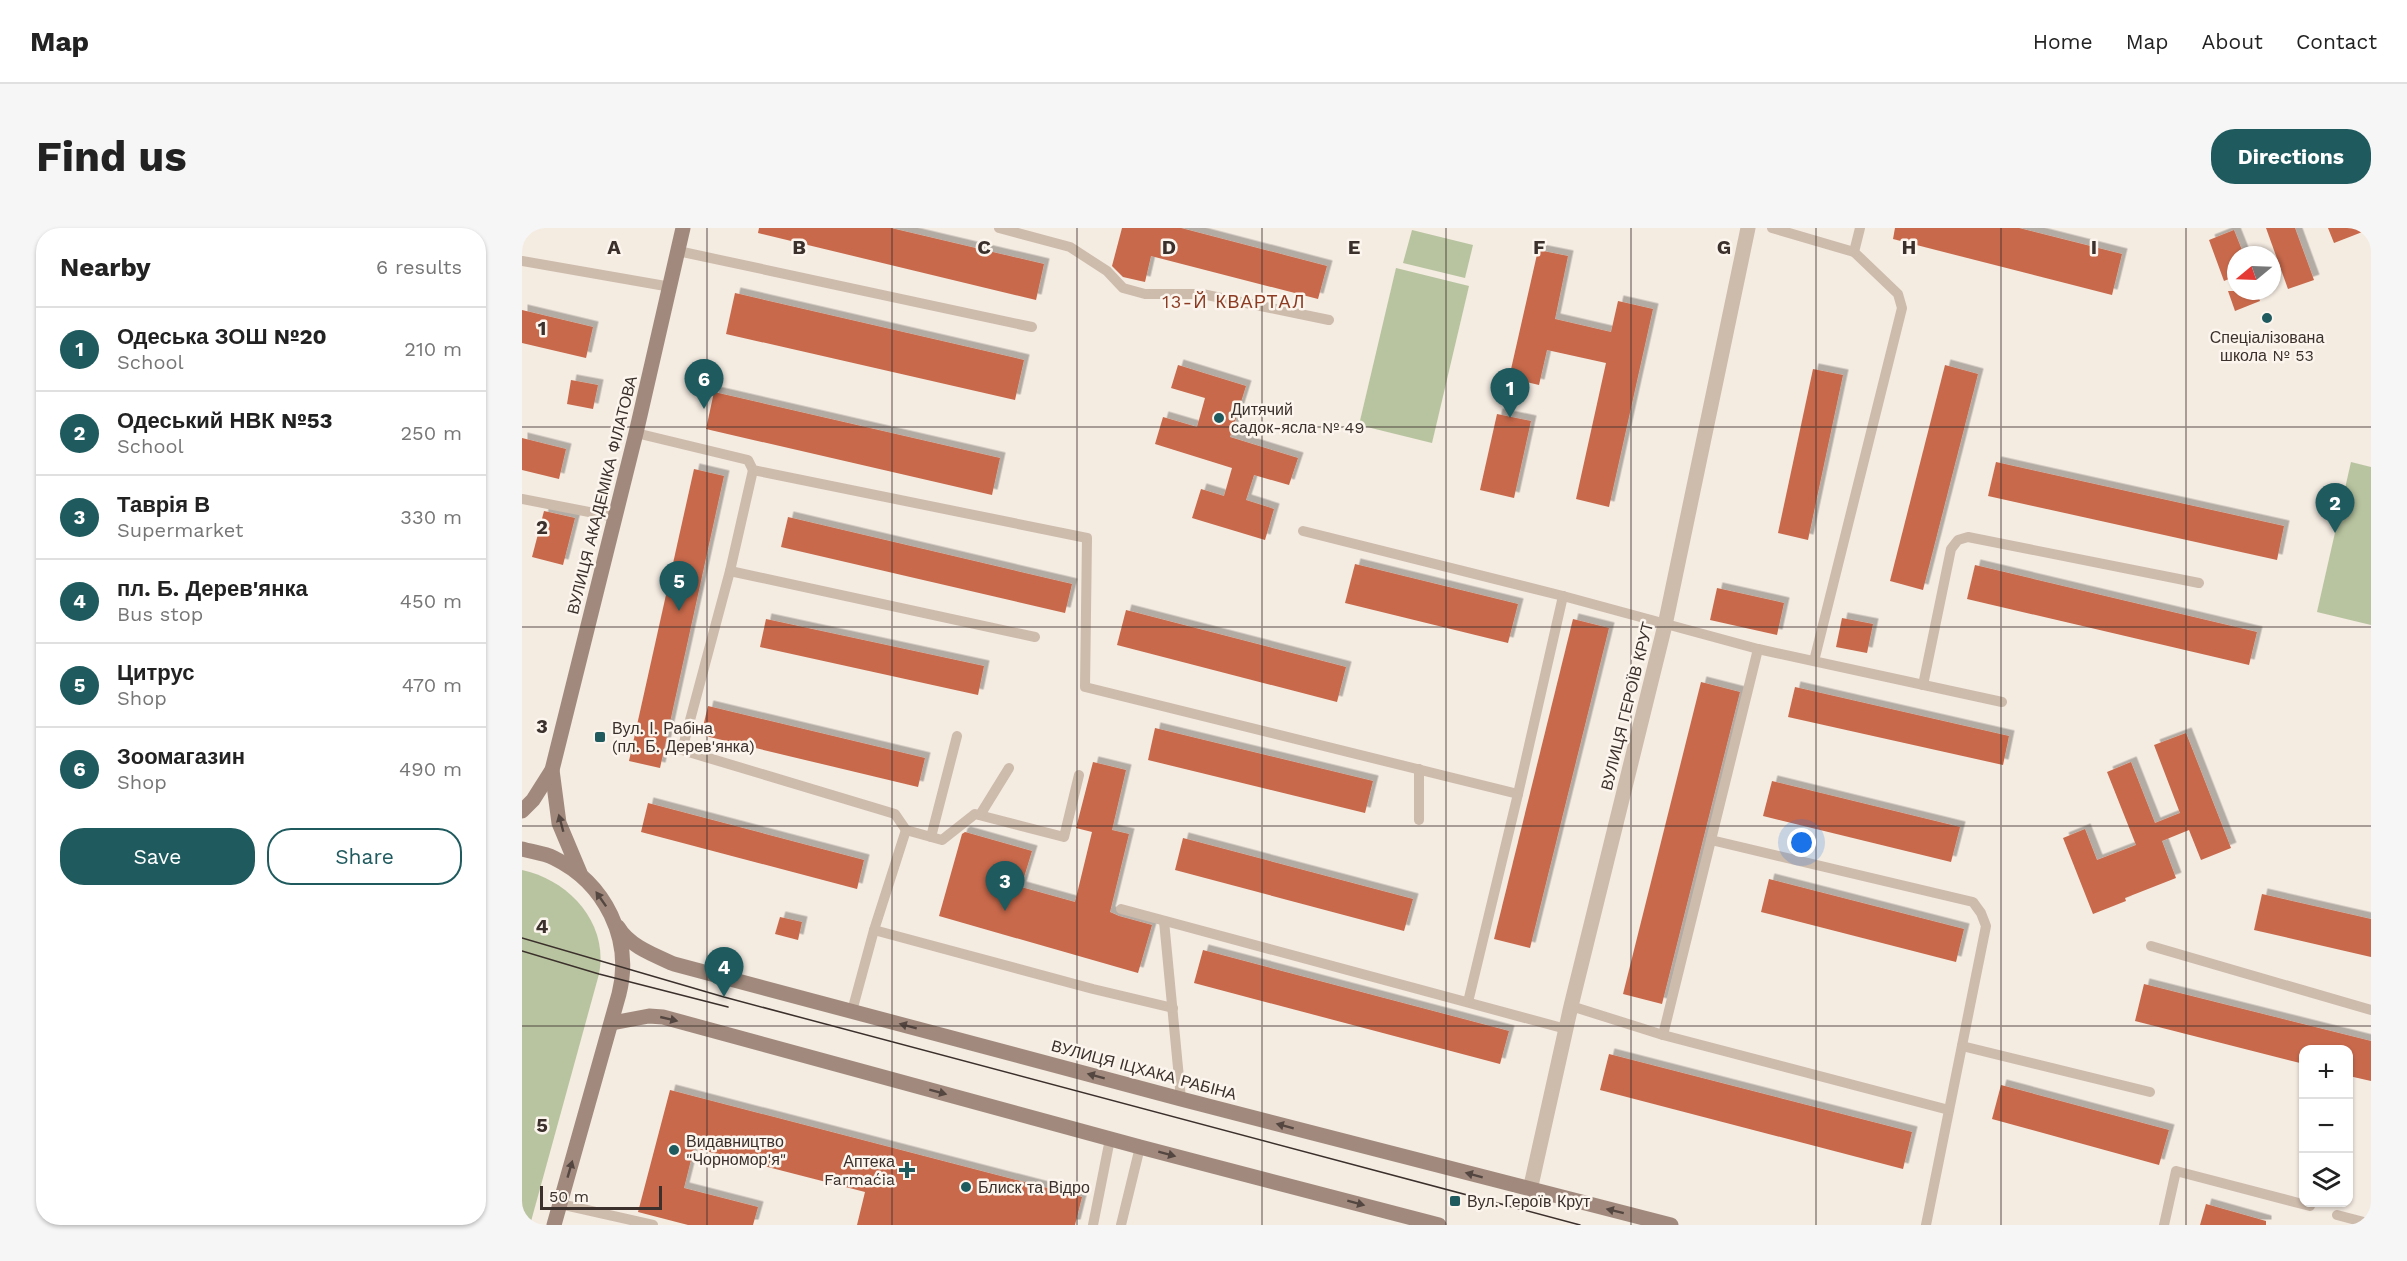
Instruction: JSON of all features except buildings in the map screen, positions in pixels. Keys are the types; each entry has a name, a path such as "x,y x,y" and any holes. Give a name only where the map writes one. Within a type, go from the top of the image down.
{"main road":[{"name":"ВУЛИЦЯ АКАДЕМІКА ФІЛАТОВА","path":"522,811 533,800 552,770 636,433 683,228"},
{"name":"ВУЛИЦЯ АКАДЕМІКА ФІЛАТОВА","path":"552,770 559,823 580,873"},
{"path":"522,849 552,857 580,873 602,898 618,927 624,967 612,1023 554,1225"},
{"name":"ВУЛИЦЯ ІЦХАКА РАБІНА","path":"618,927 621,933 636,945 674,964 1181,1099 1671,1225"},
{"path":"612,1023 649,1016 663,1017 1110,1139 1439,1225"}],"street":[{"name":"ВУЛИЦЯ ГЕРОЇВ КРУТ","path":"1530,1190 1571,1006 1665,625 1748,228"}],"lane":[{"path":"1000,228 1070,247 1107,271 1123,288 1145,294 1202,294 1329,320"},
{"path":"1772,228 1854,252 1898,294 1902,308 1814,661"},
{"path":"1854,252 1860,228"},
{"path":"678,250 1032,327"},
{"path":"522,261 671,286"},
{"path":"636,433 748,460 753,470 730,571 682,750 895,814 906,830 942,840 975,814 1064,837 1079,775"},
{"path":"753,470 1087,538 1085,687 1518,794"},
{"path":"522,499 615,517"},
{"path":"1303,531 1563,596 1758,649 2002,702"},
{"path":"1923,685 1951,549 1958,540 1968,537 2199,583"},
{"path":"730,571 1035,637"},
{"path":"1468,1002 1563,596"},
{"path":"1663,1035 1758,649"},
{"path":"931,837 957,736"},
{"path":"980,815 1009,768"},
{"path":"1419,769 1419,820"},
{"path":"852,1011 874,930 906,830"},
{"path":"1711,840 1973,902 1981,912 1986,926 1926,1225"},
{"path":"1121,909 1566,1029"},
{"path":"1164,921 1181,1099"},
{"path":"874,930 1173,1008"},
{"path":"2151,946 2371,1010"},
{"path":"1571,1006 1663,1035 1949,1110"},
{"path":"1962,1046 2150,1092"},
{"path":"1093,1225 1110,1139"},
{"path":"1121,1225 1140,1147"},
{"path":"2164,1225 2176,1172 2299,1203"},
{"path":"560,1204 653,1225"},
{"path":"2337,1215 2371,1224"}],"green space":[{"path":"1412,230 1473,245 1465,278 1403,263"},
{"path":"1396,268 1469,286 1432,443 1359,425"},
{"path":"2351,462 2371,467 2371,625 2317,612"},
{"path":"522,870 555,883 582,907 598,938 600,955 599,974 530,1225 522,1225"}],"tram line":[{"path":"522,938 724,997 1580,1225"},
{"path":"522,951 599,974 728,1007"}],"place":[{"name":"Спеціалізована школа № 53","path":"2267,318"},
{"name":"Зоомагазин","path":"704,409"},
{"name":"Дитячий садок-ясла № 49","path":"1219,418"},
{"name":"Одеська ЗОШ №20","path":"1510,418"},
{"name":"Одеський НВК №53","path":"2335,533"},
{"name":"Цитрус","path":"679,611"},
{"name":"Вул. І. Рабіна (пл. Б. Дерев'янка)","path":"600,737"},
{"name":"Таврія В","path":"1005,911"},
{"name":"пл. Б. Дерев'янка","path":"724,997"},
{"name":"Видавництво \"Чорномор'я\"","path":"674,1150"},
{"name":"Аптека Farmaćia","path":"907,1170"},
{"name":"Блиск та Відро","path":"966,1187"},
{"name":"Вул. Героїв Крут","path":"1455,1201"}],"district":[{"name":"13-Й КВАРТАЛ","path":"1234,301"}]}
